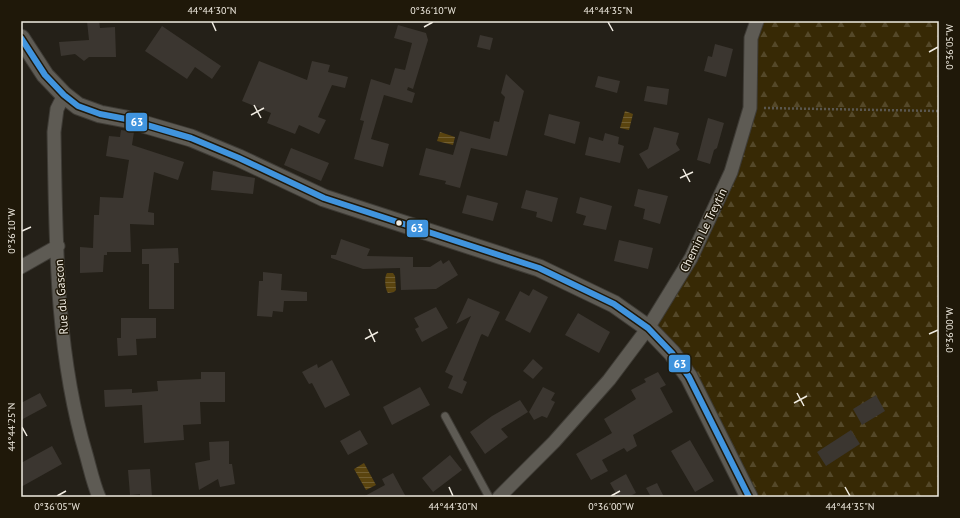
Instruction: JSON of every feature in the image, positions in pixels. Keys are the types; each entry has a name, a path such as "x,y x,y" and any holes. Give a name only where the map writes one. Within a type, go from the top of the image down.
{"street":[{"name":"Chemin Le Treytin","path":"499,497 554,442 609,380 648,328 691,258 731,172 750,108 751,38 757,21"},
{"path":"21,38 45,75 64,95 78,106 100,114 126,118 192,138 239,158 324,198 539,268 607,300 648,328 672,353 689,376 749,497"},
{"name":"Rue du Gascon","path":"64,95 57,109 54,132 60,299 65,352 79,429 99,497"},
{"path":"21,267 58,246"}],"lane":[{"path":"445,416 489,497"}],"path":[{"path":"750,108 939,111"}],"green space":[{"path":"757,21 939,21 939,497 749,497 689,377 648,328 691,258 750,108"}],"shaded area":[{"path":"625,111 633,114 629,130 620,128"},
{"path":"440,132 455,137 453,145 437,141"},
{"path":"387,273 393,273 395,276 396,290 394,292 388,293 387,291 385,280"},
{"path":"364,463 376,485 366,490 354,469"}],"building":[{"path":"87,21 99,21 100,28 115,27 116,57 89,57 84,61 75,54 61,56 59,42 89,40"},
{"path":"398,25 426,33 428,40 413,89 408,87 407,90 415,93 412,103 384,95 371,139 389,144 383,167 354,159 364,121 360,120 371,79 390,85 395,68 405,70 412,43 394,38"},
{"path":"162,26 221,66 212,79 195,67 187,79 145,51"},
{"path":"480,35 493,38 490,50 477,47"},
{"path":"715,44 733,49 726,77 704,71 708,56 712,57"},
{"path":"259,61 307,80 312,61 330,65 328,72 348,77 345,88 332,85 318,117 326,120 319,134 299,125 295,134 267,123 271,113 242,101"},
{"path":"506,74 524,91 507,156 471,148 460,188 445,184 446,181 419,175 426,148 453,155 460,131 490,139 494,121 499,122 505,97 501,93"},
{"path":"598,76 620,81 617,93 595,87"},
{"path":"647,86 669,89 667,105 644,101"},
{"path":"549,114 580,122 575,144 544,135"},
{"path":"708,118 724,123 717,148 714,150 710,164 697,160"},
{"path":"654,127 679,133 676,144 680,150 648,169 639,154 648,149"},
{"path":"121,130 134,132 132,145 184,162 178,180 154,172 148,212 154,213 154,225 130,224 131,252 107,252 107,255 104,255 103,272 80,273 80,247 93,248 94,215 99,215 100,197 123,198 129,160 106,156 109,136 120,137"},
{"path":"605,133 619,137 618,144 624,146 620,163 585,155 589,137 603,141"},
{"path":"291,148 329,163 321,181 284,165"},
{"path":"213,171 255,178 253,194 211,190"},
{"path":"638,189 668,196 660,224 643,219 645,209 634,206"},
{"path":"526,190 558,198 552,222 536,217 537,212 521,208"},
{"path":"467,195 498,203 493,221 462,213"},
{"path":"580,197 612,206 606,230 583,225 586,216 576,213"},
{"path":"341,239 370,249 367,256 413,257 413,267 430,267 441,260 443,264 449,260 458,275 436,289 401,290 400,268 363,269 331,258 331,255 336,255"},
{"path":"619,240 653,248 648,269 614,261"},
{"path":"178,248 179,263 174,263 174,309 149,309 149,264 142,264 142,249"},
{"path":"263,272 282,274 281,290 307,292 307,301 284,301 283,312 273,311 272,317 257,316 259,281 263,281"},
{"path":"533,289 548,297 530,333 505,320 520,291 529,296"},
{"path":"468,298 500,312 488,337 482,334 481,335 463,380 467,382 462,394 448,388 453,376 445,372 471,316 456,324"},
{"path":"436,307 448,328 422,342 415,329 419,327 414,318"},
{"path":"578,313 610,332 599,353 565,335"},
{"path":"121,318 156,318 156,338 136,339 137,355 118,356 117,338 121,338"},
{"path":"533,359 543,368 533,379 523,371"},
{"path":"332,360 350,395 325,408 312,383 309,384 302,372 317,364 318,368"},
{"path":"201,372 225,372 225,402 200,402 201,424 183,425 184,440 144,443 142,405 105,407 104,390 132,389 132,393 158,391 157,381 201,379"},
{"path":"658,372 666,385 660,388 673,412 633,435 637,446 627,452 624,448 602,460 608,471 591,480 576,454 612,433 604,419 636,399 631,390 646,382 644,379"},
{"path":"420,387 430,405 392,425 383,407"},
{"path":"543,387 555,393 551,400 555,402 547,418 542,416 534,420 529,412"},
{"path":"40,393 47,406 21,420 21,403"},
{"path":"876,395 885,411 862,425 853,409"},
{"path":"520,400 528,412 501,429 508,437 485,454 470,432 492,416"},
{"path":"360,430 368,444 348,455 340,441"},
{"path":"851,430 860,444 826,466 817,452"},
{"path":"690,440 714,481 695,492 671,451"},
{"path":"229,441 229,464 232,464 235,484 220,487 218,479 199,490 195,463 210,460 209,442"},
{"path":"52,446 62,464 21,487 21,463"},
{"path":"450,455 462,470 433,492 422,478"},
{"path":"150,469 152,497 140,497 140,494 130,495 128,470"},
{"path":"393,473 406,497 363,497 385,485 382,479"},
{"path":"626,474 636,493 628,497 618,497 610,483"},
{"path":"657,483 664,497 651,497 646,488"}],"transit line":[{"name":"63","path":"21,38 45,75 64,95 78,106 100,114 126,119 191,138 239,158 324,198 539,268 614,304 648,328 672,353 689,377 749,497"}]}
